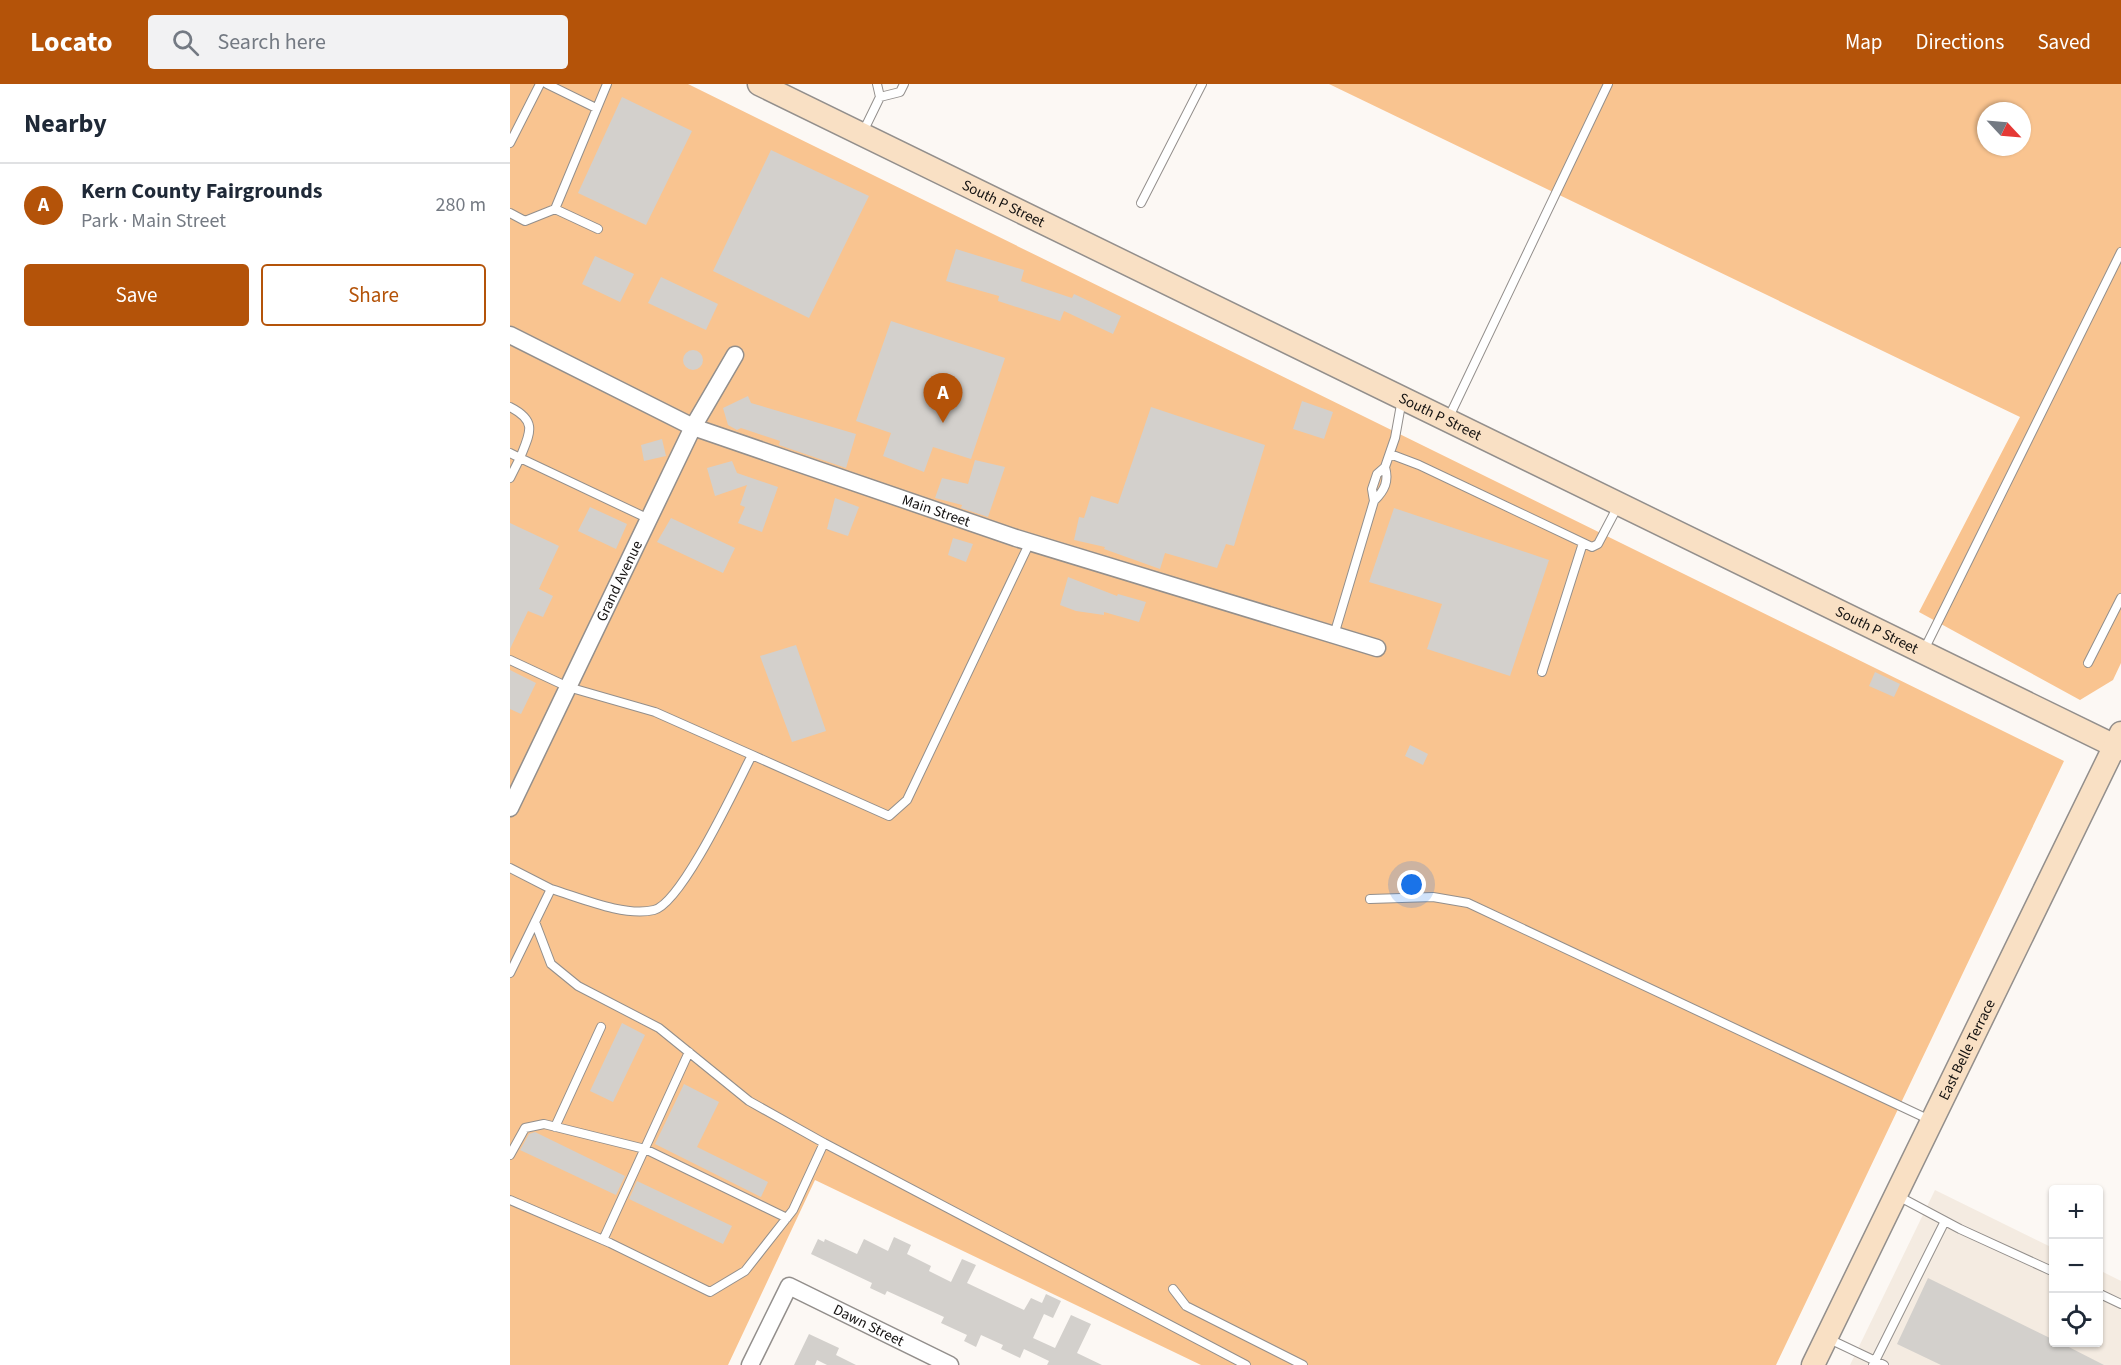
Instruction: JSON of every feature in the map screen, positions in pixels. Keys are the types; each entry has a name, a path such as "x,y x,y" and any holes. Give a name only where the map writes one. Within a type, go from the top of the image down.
{"street":[{"name":"South P Street","path":"759,84 1923,652 2119,743"},
{"name":"Main Street","path":"510,335 693,427 1030,542 1377,648"},
{"name":"Grand Avenue","path":"510,808 693,427 735,355"},
{"name":"East Belle Terrace","path":"1813,1365 2119,743"},
{"name":"Dawn Street","path":"750,1365 789,1286 950,1365"}],"lane":[{"path":"510,144 540,84"},
{"path":"547,84 596,108"},
{"path":"510,213 525,221 555,209 607,84"},
{"path":"862,134 880,97 877,84"},
{"path":"880,97 900,92 904,84"},
{"path":"1141,203 1202,84"},
{"path":"1448,420 1608,84"},
{"path":"555,209 598,230"},
{"path":"1923,652 2121,252"},
{"path":"1334,635 1374,501 1372,489 1377,474 1385,467 1395,438 1402,398"},
{"path":"510,407 528,419 530,435 510,478"},
{"path":"510,453 649,519"},
{"path":"1390,454 1419,465 1592,547 1598,544 1619,504"},
{"path":"510,660 568,687 655,712 889,816 908,800 1030,542"},
{"path":"1542,672 1583,543"},
{"path":"2088,663 2121,598"},
{"path":"510,868 551,889 624,911 656,910 672,896 697,862 752,755"},
{"path":"510,973 551,889"},
{"path":"1370,899 1433,897 1468,903 1932,1121"},
{"path":"535,922 551,964 578,986 659,1028 749,1101 824,1143 1246,1365"},
{"path":"555,1127 601,1027"},
{"path":"603,1240 689,1052"},
{"path":"510,1155 525,1128 544,1124 645,1149 787,1218"},
{"path":"510,1200 603,1240 710,1292 745,1271 787,1218 793,1210 824,1143"},
{"path":"1896,1195 1945,1221 2049,1270"},
{"path":"1874,1363 1945,1221"},
{"path":"1173,1289 1186,1306 1303,1365"},
{"path":"2103,1295 2121,1304"},
{"path":"1827,1338 1874,1363 1884,1365"}],"shaded area":[{"path":"510,84 688,84 2064,761 1776,1365 1201,1365 815,1180 728,1365 510,1365"},
{"path":"1329,84 2121,84 2121,663 2113,680 2080,700 1919,612 2020,417"},
{"path":"1935,1190 2049,1246 2049,1347 2103,1347 2103,1272 2121,1281 2121,1365 1850,1365"}],"building":[{"path":"622,97 692,131 646,225 578,193"},
{"path":"771,150 869,196 809,318 713,271"},
{"path":"956,249 1024,270 1021,281 1072,298 1074,294 1121,316 1113,334 1064,311 1060,321 998,301 999,296 946,281"},
{"path":"595,256 634,274 620,302 582,284"},
{"path":"661,277 718,304 706,330 648,303"},
{"path":"891,321 1005,358 971,459 933,447 924,472 883,456 891,433 856,421"},
{"path":"693,350 700,353 703,360 700,367 693,370 686,367 683,360 686,353"},
{"path":"748,396 751,403 856,434 846,468 779,445 780,441 741,428 737,430 728,425 723,408"},
{"path":"1302,401 1333,412 1324,439 1293,429"},
{"path":"1151,407 1265,445 1234,546 1226,544 1217,568 1165,553 1160,569 1104,549 1105,547 1074,540 1079,517 1084,518 1091,496 1118,504"},
{"path":"662,439 666,456 644,461 641,445"},
{"path":"975,460 1005,467 988,517 961,508 962,505 935,498 942,478 968,484"},
{"path":"732,461 737,473 778,487 762,532 738,523 745,507 740,505 747,485 715,496 707,468"},
{"path":"835,498 859,507 848,536 827,529"},
{"path":"590,507 627,524 616,549 578,531"},
{"path":"1394,508 1549,560 1510,676 1427,649 1442,604 1369,582"},
{"path":"671,518 735,548 723,573 657,542"},
{"path":"510,523 559,546 539,589 553,596 543,617 528,611 510,649"},
{"path":"953,538 973,544 966,562 948,555"},
{"path":"1068,577 1117,596 1118,594 1146,602 1139,622 1104,612 1104,615 1076,611 1060,605"},
{"path":"796,645 826,731 792,742 760,656"},
{"path":"510,670 536,683 521,714 510,709"},
{"path":"1875,672 1900,684 1894,697 1869,686"},
{"path":"1410,745 1428,754 1423,765 1405,756"},
{"path":"622,1023 645,1035 613,1102 590,1091"},
{"path":"684,1084 719,1102 697,1147 768,1182 761,1197 655,1144"},
{"path":"535,1132 625,1176 616,1195 520,1150 529,1134"},
{"path":"637,1181 732,1226 723,1244 629,1199"},
{"path":"894,1237 911,1245 907,1254 931,1266 929,1271 951,1282 962,1259 976,1265 967,1283 1024,1310 1031,1298 1042,1303 1046,1294 1061,1301 1053,1318 1044,1314 1033,1338 1055,1348 1071,1315 1091,1324 1077,1353 1102,1365 1047,1365 1049,1361 1024,1349 1020,1358 1001,1349 1003,1345 981,1335 976,1347 964,1341 967,1335 941,1323 944,1317 887,1291 885,1295 870,1288 872,1283 811,1254 818,1239 824,1242 825,1239 857,1254 864,1239 888,1251"},
{"path":"1928,1278 2049,1338 2049,1347 2069,1347 2104,1365 1941,1365 1897,1344"},
{"path":"809,1334 839,1348 836,1355 856,1365 827,1365 817,1360 815,1365 794,1365"}],"place":[{"name":"Kern County Fairgrounds","path":"943,423"}]}
